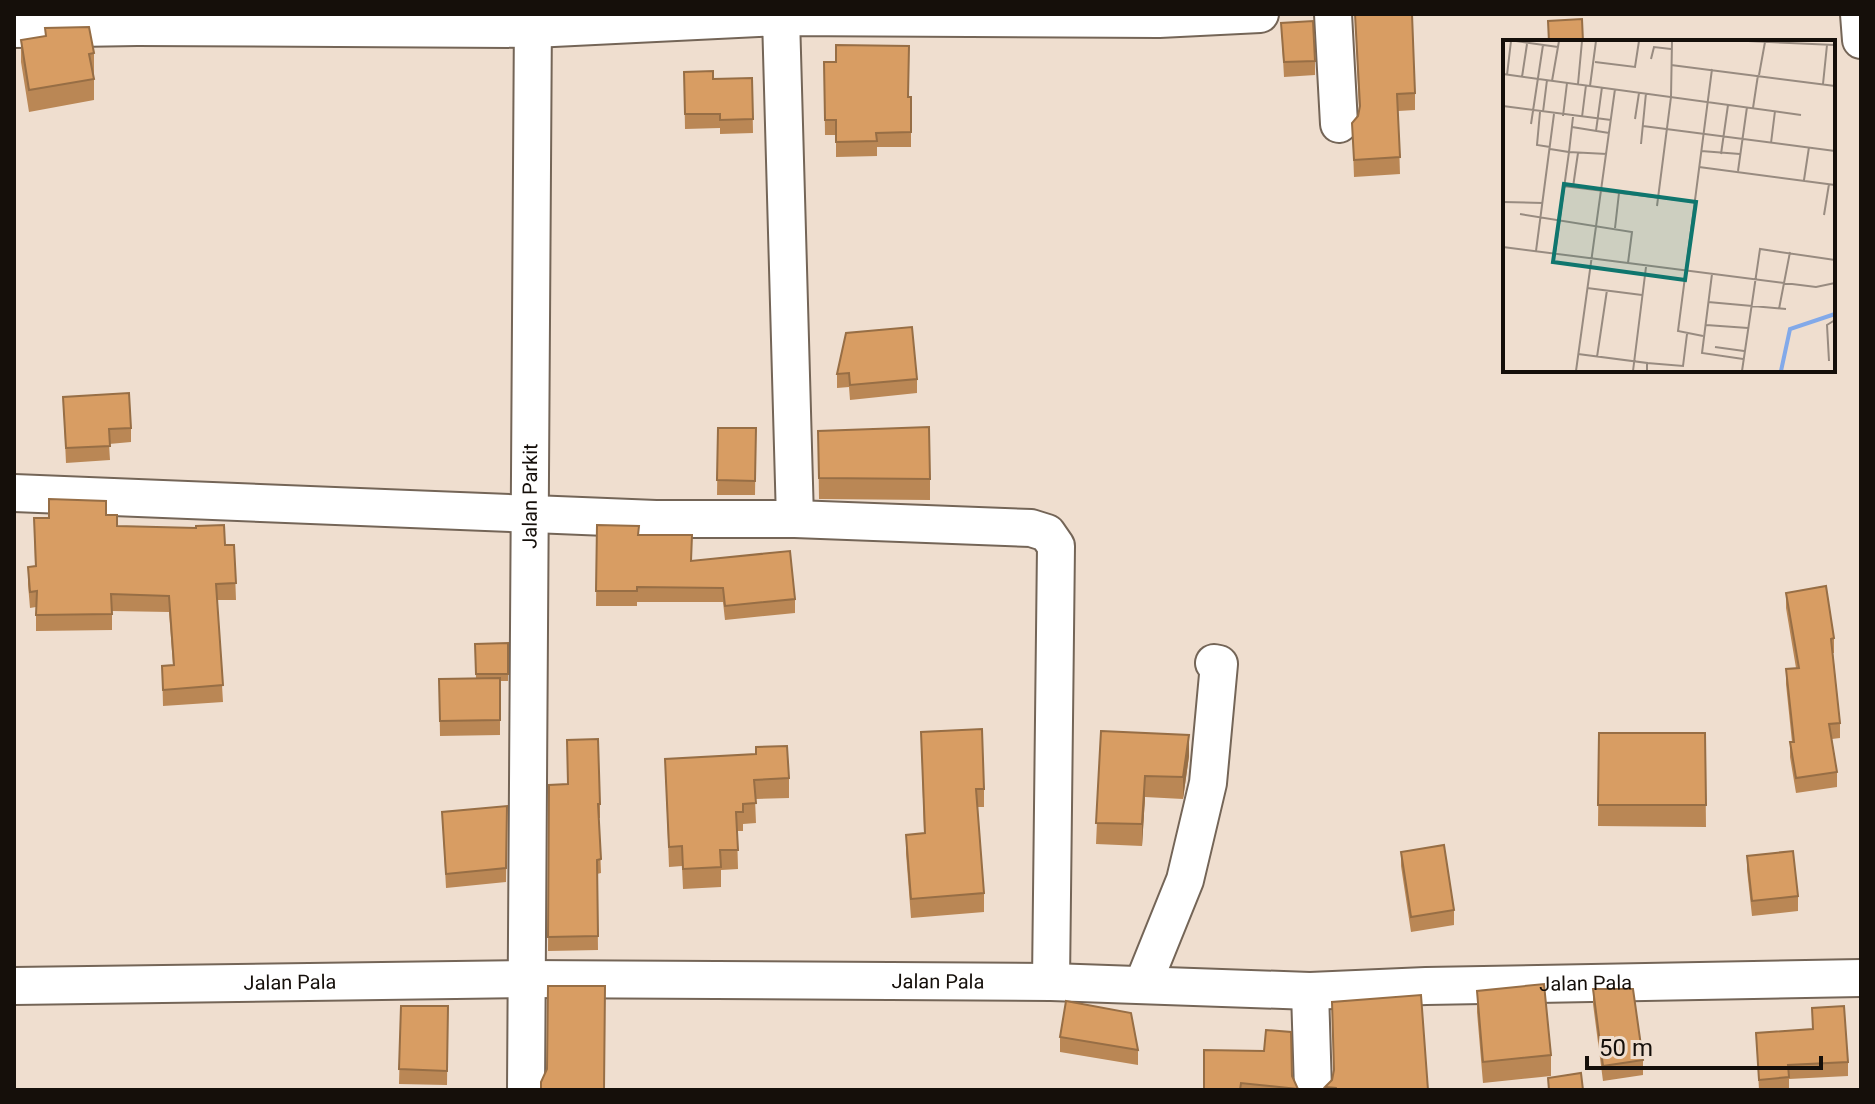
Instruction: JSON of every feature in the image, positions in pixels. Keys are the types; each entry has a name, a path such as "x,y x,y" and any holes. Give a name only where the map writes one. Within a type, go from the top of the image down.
{"street":[{"path":"14,29 137,20 1159,19 1260,14"},
{"path":"1333,14 1339,124"},
{"path":"1859,14 1861,40"},
{"path":"781,17 795,519"},
{"name":"Jalan Parkit","path":"526,1090 533,22"},
{"path":"14,493 656,519 795,519 1031,528 1047,533 1056,546 1051,982"},
{"path":"1143,984 1185,880 1208,783 1219,664 1214,663"},
{"name":"Jalan Pala","path":"14,986 525,979 1051,982 1310,991 1861,978"},
{"path":"1310,991 1313,1090"}],"building":[{"path":"1355,14 1412,14 1415,93 1397,94 1400,157 1354,160 1352,123 1358,116 1360,106"},
{"path":"1582,19 1583,40 1549,40 1548,21"},
{"path":"1313,21 1315,61 1284,62 1281,23"},
{"path":"89,27 94,53 89,54 94,79 29,90 21,40 46,36 45,28"},
{"path":"836,45 909,46 911,132 876,133 877,141 836,142 836,120 825,120 824,62 836,62"},
{"path":"713,71 713,79 752,78 753,119 720,120 720,114 685,114 684,72"},
{"path":"912,327 917,379 850,385 849,373 837,374 846,333"},
{"path":"129,393 131,428 109,429 110,446 66,448 63,397"},
{"path":"929,427 930,479 819,478 818,431"},
{"path":"718,428 756,428 755,481 717,480"},
{"path":"49,499 106,501 106,515 117,515 117,526 196,528 224,525 225,545 234,545 236,583 216,584 223,685 163,690 162,666 174,665 169,596 111,594 112,614 36,615 37,591 30,592 28,567 36,566 34,518 49,518"},
{"path":"597,525 639,526 638,535 692,535 691,561 790,551 795,599 725,606 723,588 637,587 637,591 596,591"},
{"path":"1826,586 1834,638 1831,639 1840,723 1829,724 1837,772 1796,778 1790,742 1794,742 1786,669 1799,668 1786,593"},
{"path":"508,643 508,674 476,674 475,644"},
{"path":"500,678 500,720 440,721 439,679"},
{"path":"982,729 984,789 976,789 984,893 911,899 906,835 925,833 921,732"},
{"path":"1101,731 1189,735 1183,777 1145,776 1142,824 1096,823"},
{"path":"1599,733 1705,733 1706,805 1598,805"},
{"path":"598,739 601,859 597,860 598,936 548,937 549,785 568,784 567,740"},
{"path":"787,746 789,778 754,780 756,803 743,804 743,812 736,812 738,850 720,850 721,867 683,869 682,846 669,847 665,759 756,754 756,747"},
{"path":"507,806 506,868 446,874 442,812"},
{"path":"1444,845 1454,910 1411,917 1401,852"},
{"path":"1793,851 1798,896 1752,901 1747,856"},
{"path":"1544,984 1551,1055 1483,1062 1477,991"},
{"path":"548,986 605,986 604,1090 541,1090 547,1069"},
{"path":"1593,989 1633,989 1643,1060 1603,1066"},
{"path":"1421,995 1428,1090 1337,1090 1325,1087 1332,1080 1334,1070 1332,1002"},
{"path":"1066,1001 1131,1013 1138,1050 1060,1037"},
{"path":"401,1006 448,1006 447,1071 399,1069"},
{"path":"1844,1006 1848,1062 1788,1065 1789,1077 1759,1080 1756,1033 1813,1029 1812,1008"},
{"path":"1266,1030 1291,1032 1292,1076 1298,1089 1241,1083 1240,1090 1204,1090 1204,1050 1264,1051"},
{"path":"1581,1073 1583,1090 1549,1090 1548,1078"}]}
